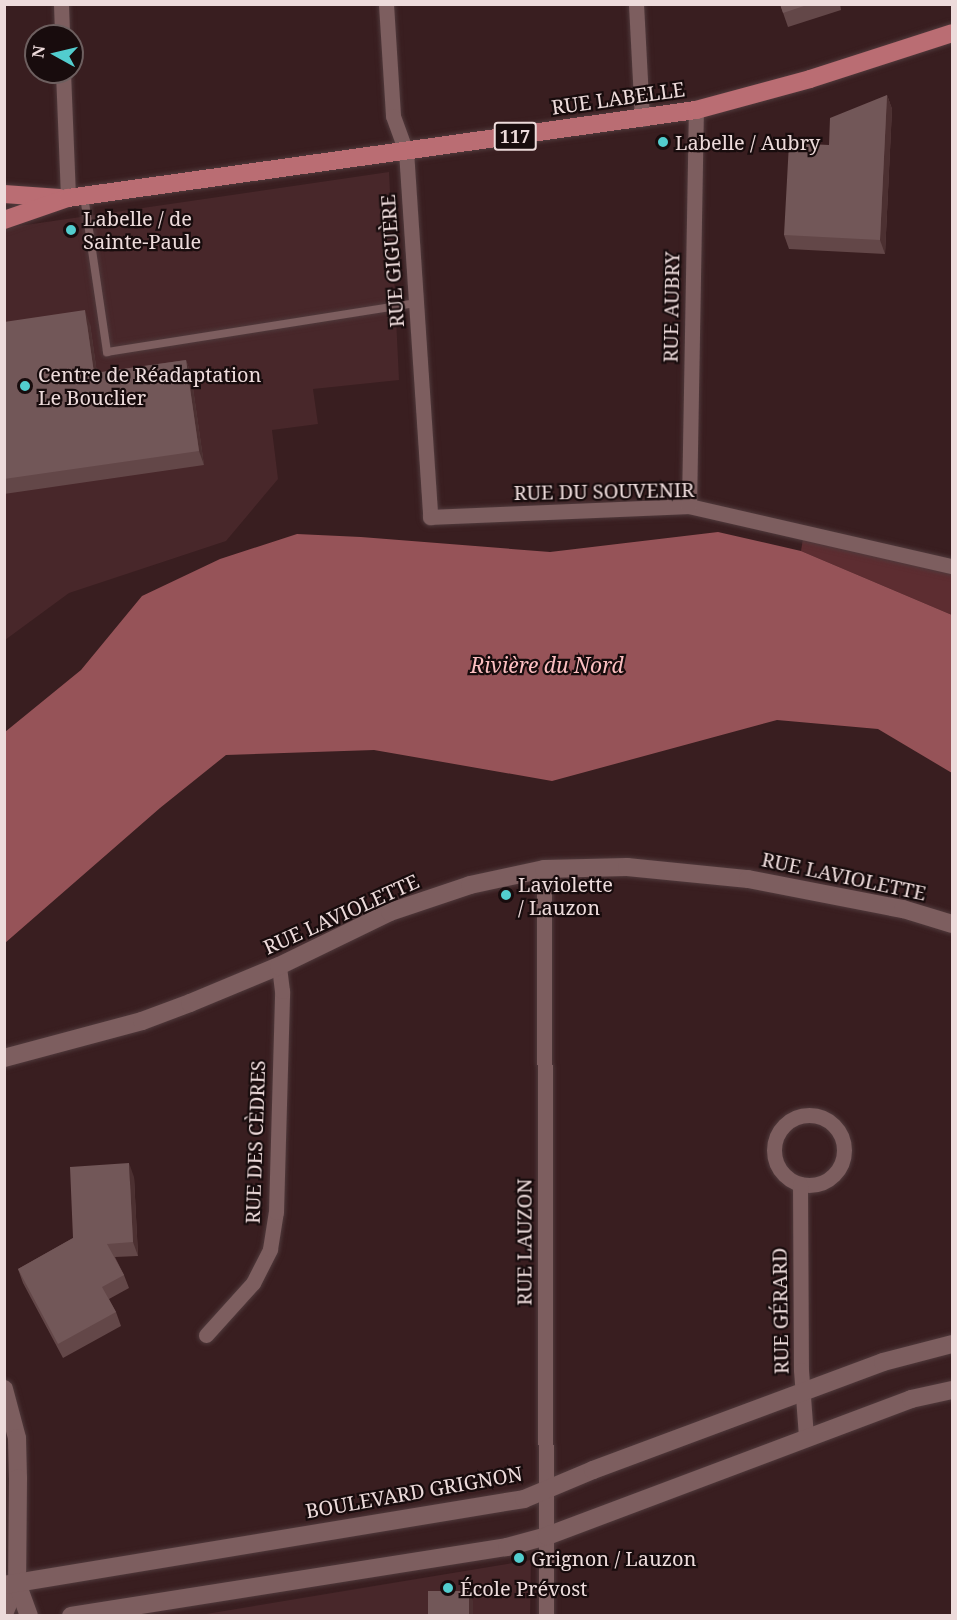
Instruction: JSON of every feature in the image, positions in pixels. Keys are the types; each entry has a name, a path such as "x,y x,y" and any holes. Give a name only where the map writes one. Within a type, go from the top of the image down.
{"main road":[{"name":"RUE LABELLE","path":"4,220 76,197 696,110 810,79 952,33"},
{"name":"RUE LABELLE","path":"4,194 76,197"}],"street":[{"path":"61,4 62,24"},
{"name":"RUE GIGUÈRE","path":"386,4 393,116 406,151 430,517"},
{"path":"636,4 642,119"},
{"path":"64,84 76,197"},
{"name":"RUE AUBRY","path":"689,506 696,110"},
{"name":"RUE DU SOUVENIR","path":"430,517 689,506 952,567"},
{"name":"RUE LAVIOLETTE","path":"4,1058 142,1021 279,966 390,912 470,885 544,869 627,867 748,879 903,909 952,924"},
{"name":"RUE LAUZON","path":"544,869 546,1616"},
{"name":"RUE DES CÈDRES","path":"206,1335 253,1283 270,1249 276,1212 282,991 279,966"},
{"path":"811,1115 823,1118 838,1130 843,1142 844,1157 837,1172 828,1180 817,1185 800,1184 784,1176 776,1164 773,1152 777,1135 786,1123 796,1117 811,1115"},
{"name":"RUE GÉRARD","path":"800,1184 803,1391 806,1437"},
{"name":"BOULEVARD GRIGNON","path":"11,1584 524,1499 593,1470 883,1362 952,1344"},
{"path":"4,1389 16,1438 11,1584 4,1613"},
{"path":"71,1616 507,1547 547,1536 911,1399 952,1390"},
{"path":"11,1584 29,1616"}],"lane":[{"path":"76,197 107,352 416,303"}],"shaded area":[{"path":"389,172 399,380 313,389 318,424 272,430 278,479 226,541 69,593 5,640 5,228"},
{"path":"804,532 952,566 952,615 801,551"},
{"name":"École Prévost","path":"531,1560 530,1615 200,1615"}],"water":[{"name":"Rivière du Nord","path":"718,532 801,551 952,615 952,773 878,729 777,720 552,781 374,750 226,755 160,808 5,943 5,732 81,670 142,596 220,559 297,534 550,552"}],"building":[{"path":"780,4 810,4 783,13"},
{"path":"887,95 880,240 784,235 789,143 829,145 830,118"},
{"path":"85,310 94,373 186,360 199,451 4,479 4,322"},
{"path":"129,1163 133,1242 107,1244 124,1275 102,1287 116,1312 58,1344 18,1269 73,1238 70,1167"},
{"path":"428,1591 469,1591 469,1616 428,1616"}],"place":[{"name":"Labelle / Aubry","path":"663,142"},
{"name":"Labelle / de Sainte-Paule","path":"71,230"},
{"name":"Centre de Réadaptation Le Bouclier","path":"25,386"},
{"name":"Laviolette / Lauzon","path":"506,895"},
{"name":"Grignon / Lauzon","path":"519,1558"},
{"name":"École Prévost","path":"448,1588"}]}
